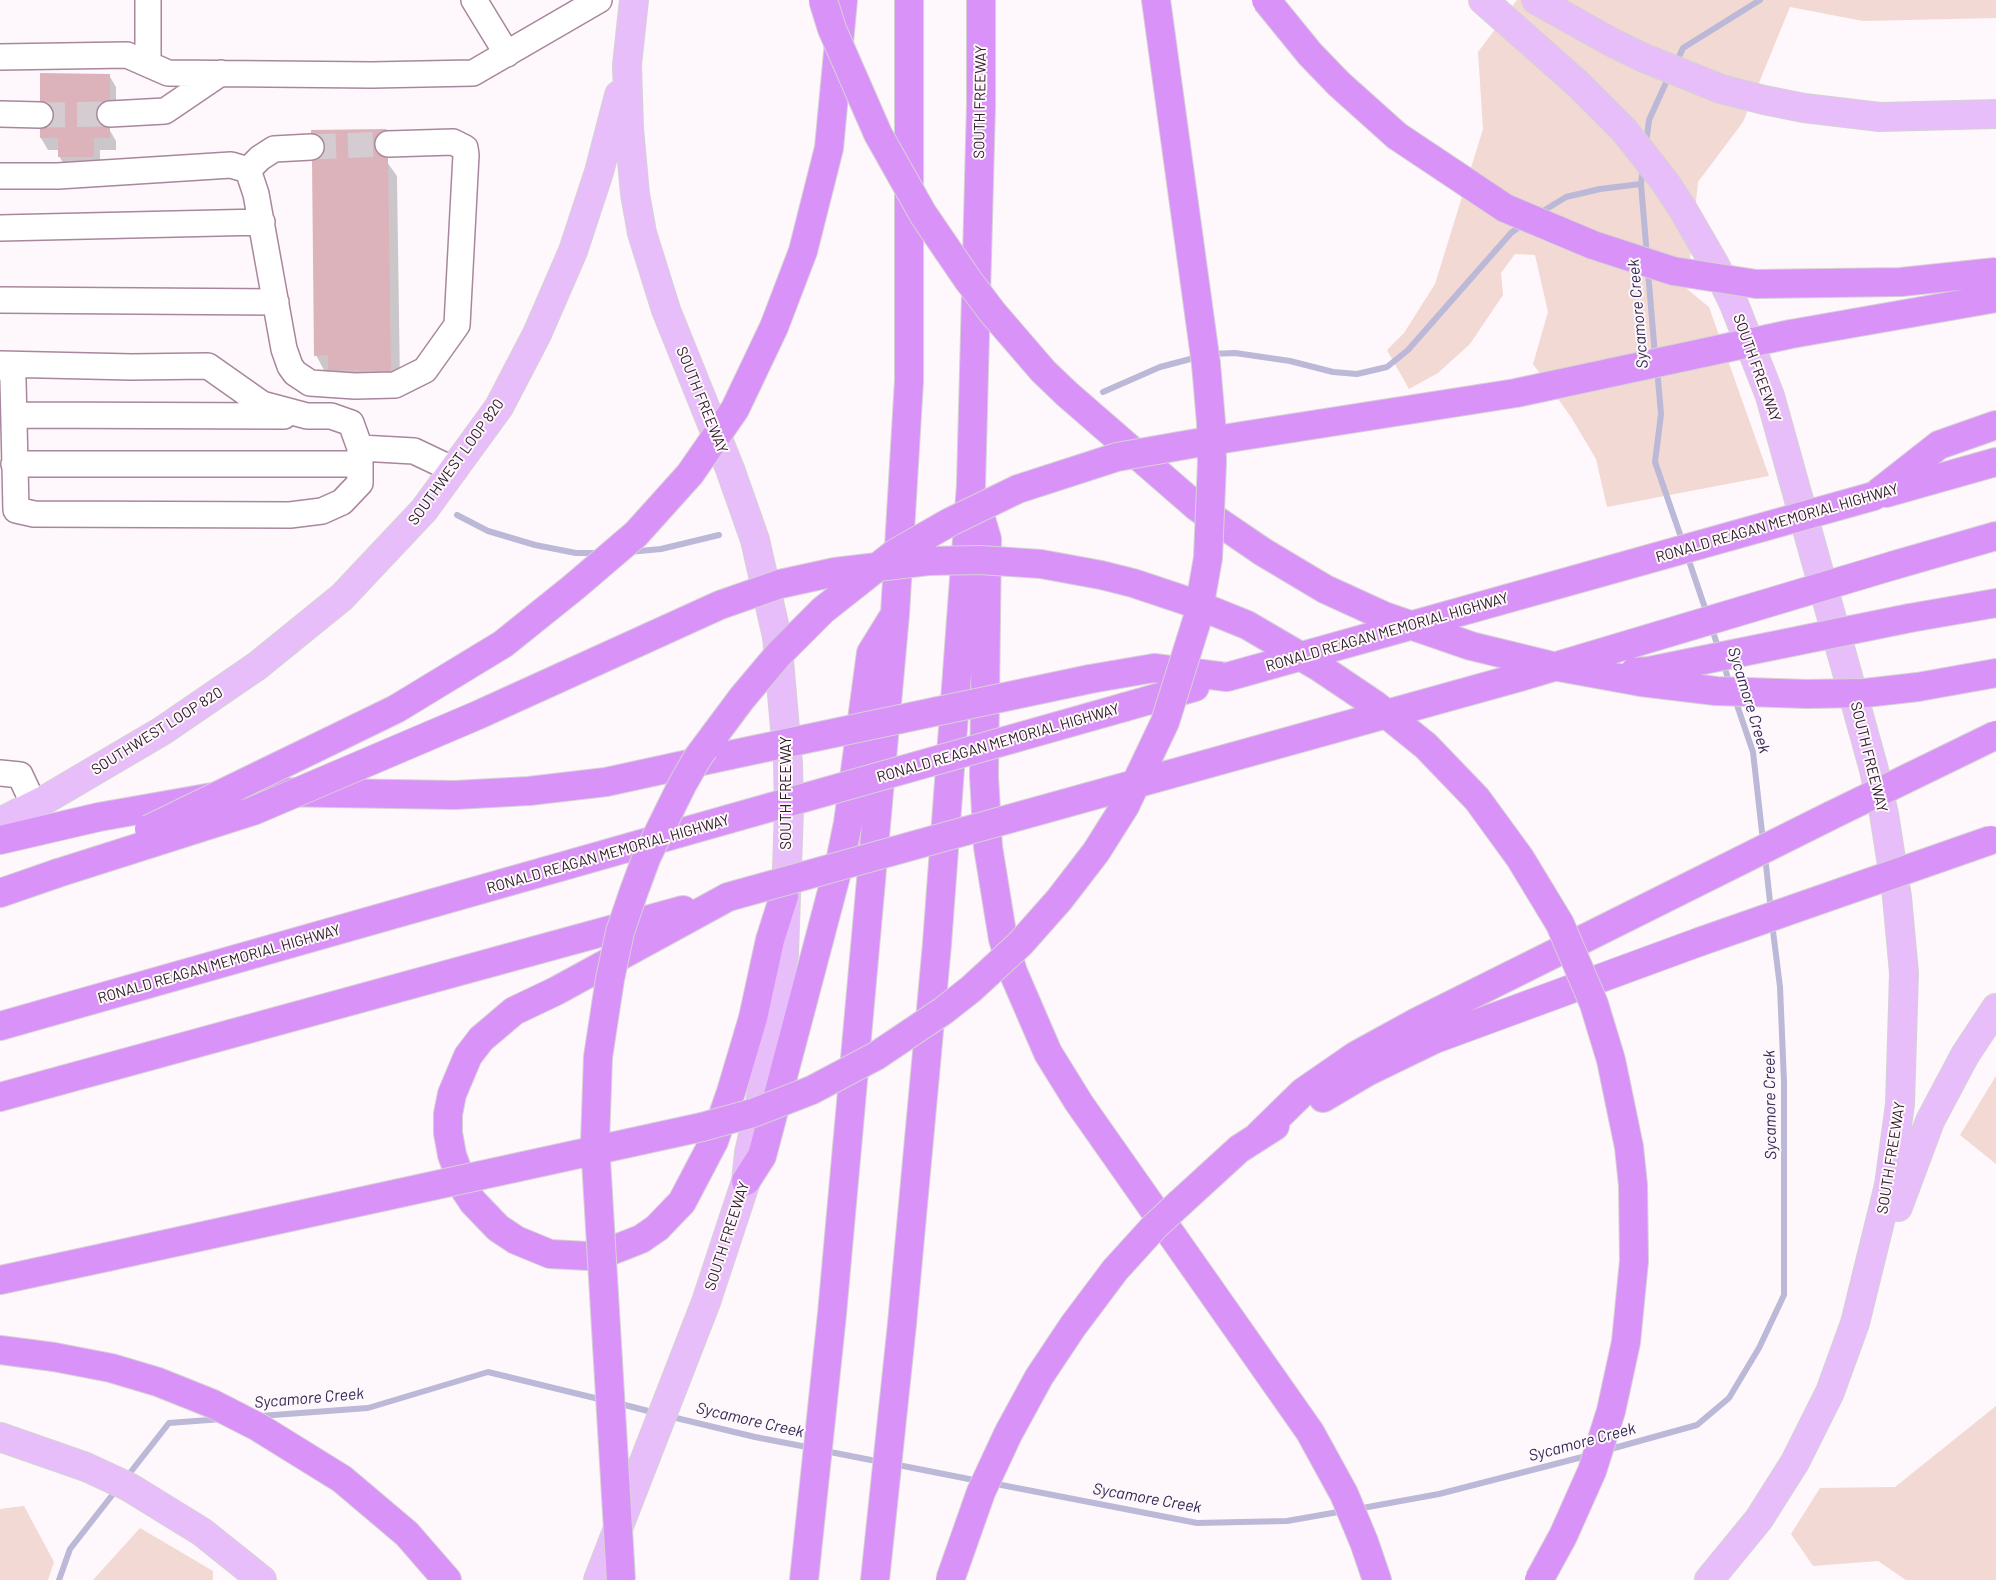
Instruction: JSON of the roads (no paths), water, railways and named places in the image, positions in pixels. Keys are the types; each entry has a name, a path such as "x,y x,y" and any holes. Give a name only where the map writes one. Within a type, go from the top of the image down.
{"highway":[{"path":"822,0 861,96 897,169 941,241 999,320 1067,394 1169,484 1232,532 1299,575 1362,607 1453,641 1553,666 1658,684 1748,693 1865,692 1918,687 1996,673"},
{"path":"58,873 396,709 503,644 636,534 690,474 736,409 774,327 803,251 830,148 843,0"},
{"path":"804,1572 832,1314 896,614 909,381 909,0"},
{"name":"SOUTH FREEWAY","path":"875,1576 902,1324 937,944 971,486 982,105 981,0"},
{"path":"0,1280 702,1127 792,1099 876,1056 943,1011 997,967 1059,900 1108,833 1153,750 1173,701 1191,645 1208,558 1212,462 1209,395 1156,0"},
{"path":"1266,0 1310,54 1338,84 1397,136 1505,208 1593,245 1673,271 1756,284 1901,282 1996,272"},
{"path":"621,1580 595,1143 598,1057 610,979 620,932 634,891 647,856 682,785 704,750 742,698 779,654 823,610 894,554 950,522 1018,489 1109,460 1191,444 1516,393 1800,332 1996,298"},
{"path":"1874,496 1939,445 1996,425"},
{"name":"RONALD REAGAN MEMORIAL HIGHWAY","path":"0,1026 1227,677 1996,462"},
{"path":"971,486 987,538 984,776 988,847 1003,939 1013,972 1048,1053 1079,1103 1260,1358 1305,1425 1333,1473 1364,1542 1377,1580"},
{"path":"0,1097 1520,677 1996,536"},
{"path":"0,894 58,873 253,811 478,715 720,605 780,584 827,574 928,561 980,560 1041,564 1133,583 1190,602 1246,625 1319,667 1374,704 1426,746 1476,799 1520,858 1560,924 1594,1004 1611,1060 1629,1147 1633,1185 1634,1261 1627,1333 1611,1410 1592,1471 1563,1536 1539,1580"},
{"path":"1520,677 1649,671 1910,618 1996,603"},
{"path":"746,1181 762,1156 841,857 848,823 872,653 896,614"},
{"path":"0,840 99,817 218,796 271,792 455,795 529,791 606,782 1090,679 1154,668 1227,677"},
{"path":"950,1580 970,1519 996,1460 1023,1406 1055,1351 1115,1270 1155,1226 1198,1184 1258,1135 1303,1092 1328,1074 1417,1022 1996,735"},
{"path":"1258,1135 1366,1072 1435,1039 1668,952 1994,839"},
{"path":"728,897 556,991 514,1011 481,1039 468,1056 452,1094 448,1114 448,1133 452,1154 465,1190 473,1202 498,1228 516,1240 550,1254 588,1256 608,1252 641,1239 657,1228 682,1202 710,1150 732,1092 754,1018 770,940 784,896"},
{"path":"0,1350 54,1357 111,1368 158,1382 213,1404 258,1427 342,1479 407,1534 447,1580"}],"main road":[{"name":"SOUTH FREEWAY","path":"598,1580 706,1302 746,1181 749,1153 760,1103 784,954 784,896 789,810 788,763 777,638 755,540 730,469 666,310 642,232 632,165 627,65 634,0"},
{"name":"SOUTH FREEWAY","path":"1483,0 1578,84 1624,130 1665,182 1715,265 1748,334 1770,396 1873,766 1889,843 1904,973 1903,1058 1896,1139 1881,1224 1855,1323 1830,1392 1795,1462 1759,1519 1709,1580"},
{"path":"1536,0 1644,58 1721,89 1764,100 1804,108 1880,117 1996,114"},
{"name":"SOUTHWEST LOOP 820","path":"0,822 34,805 162,731 257,666 342,597 424,510 499,408 537,334 573,251 599,172 627,65"},
{"path":"1855,1323 1930,1121 1965,1055 1996,1008"},
{"path":"0,1437 46,1452 129,1487 166,1508 202,1532 262,1580"}],"lane":[{"path":"148,0 148,64"},
{"path":"474,0 507,54"},
{"path":"0,57 127,54 168,73 372,76 473,73 599,0"},
{"path":"110,114 165,111 221,74"},
{"path":"0,114 40,115"},
{"path":"248,170 262,222 276,302 290,366 295,373 310,384 355,386 395,384 425,370 457,325 465,148 453,142 388,144"},
{"path":"248,170 260,158 274,150 311,147"},
{"path":"0,176 58,176 231,165 248,170"},
{"path":"0,228 262,222"},
{"path":"0,300 276,302"},
{"path":"14,414 307,416 331,416 351,423 360,456 360,483 342,502 322,511 290,514 34,514 16,510 14,414 5,364 208,366 262,404 307,416"},
{"path":"14,464 360,456 414,451 454,470"},
{"path":"0,773 20,775 34,805"}],"waterway":[{"name":"Sycamore Creek","path":"1676,63 1683,48 1760,0"},
{"name":"Sycamore Creek","path":"1646,144 1649,120 1669,76"},
{"name":"Sycamore Creek","path":"1643,166 1641,184 1647,256"},
{"path":"1540,213 1566,197 1600,189 1641,184"},
{"path":"1210,354 1235,353 1290,361 1333,372 1357,374 1387,367 1408,350 1511,233 1523,224"},
{"name":"Sycamore Creek","path":"1648,271 1655,356"},
{"path":"1103,392 1160,367 1198,357"},
{"name":"Sycamore Creek","path":"1657,368 1661,414 1655,462 1683,543"},
{"path":"457,515 488,531 535,545 576,553 599,553"},
{"path":"629,552 661,549 719,535"},
{"name":"Sycamore Creek","path":"1687,555 1707,614"},
{"name":"Sycamore Creek","path":"1711,626 1719,650"},
{"name":"Sycamore Creek","path":"1723,662 1730,685"},
{"name":"Sycamore Creek","path":"1735,699 1753,752 1763,841"},
{"name":"Sycamore Creek","path":"1765,856 1771,911"},
{"name":"Sycamore Creek","path":"1607,1450 1697,1425 1729,1398 1759,1348 1784,1295 1784,1082 1780,987 1772,923"},
{"name":"Sycamore Creek","path":"260,1416 368,1408 488,1372 603,1400"},
{"name":"Sycamore Creek","path":"617,1403 656,1413"},
{"name":"Sycamore Creek","path":"668,1416 755,1437 812,1448"},
{"name":"Sycamore Creek","path":"126,1478 169,1423 222,1419"},
{"name":"Sycamore Creek","path":"825,1451 881,1462"},
{"name":"Sycamore Creek","path":"1357,1509 1439,1494 1590,1455"},
{"name":"Sycamore Creek","path":"893,1464 979,1481"},
{"name":"Sycamore Creek","path":"991,1483 1197,1523 1287,1521 1344,1511"},
{"name":"Sycamore Creek","path":"59,1580 70,1549 117,1489"}],"tunnel":[{"path":"40,115 110,114"},
{"path":"311,147 388,144"}]}
